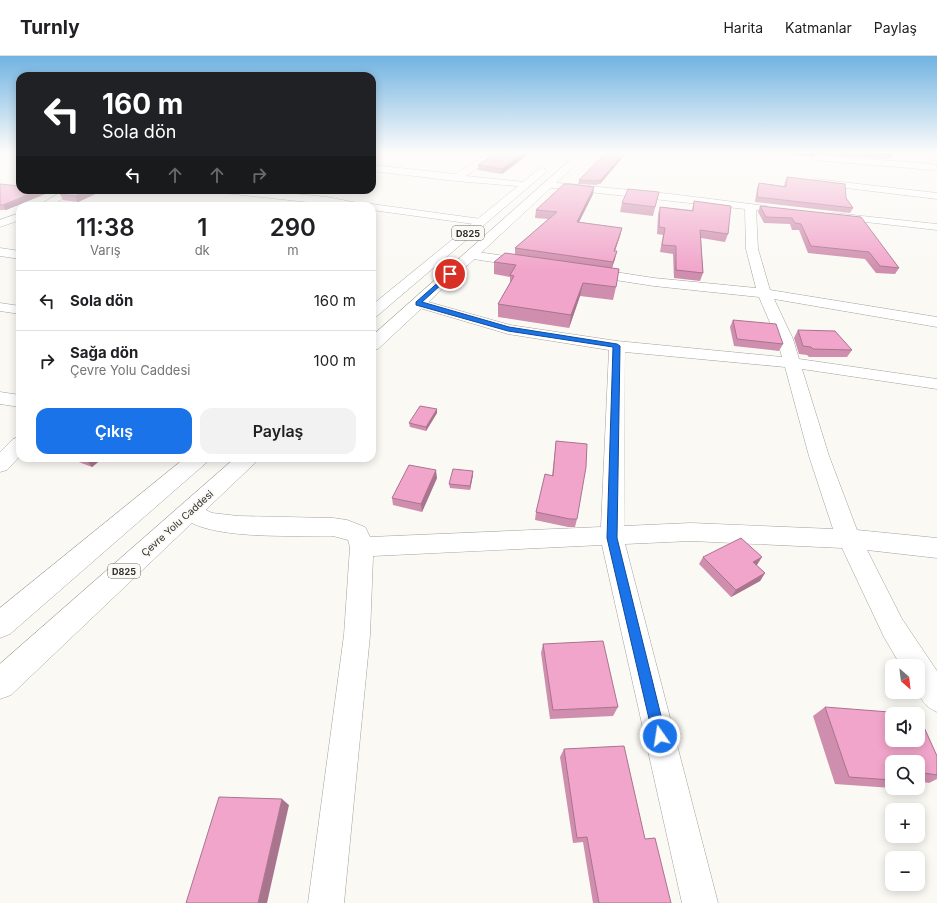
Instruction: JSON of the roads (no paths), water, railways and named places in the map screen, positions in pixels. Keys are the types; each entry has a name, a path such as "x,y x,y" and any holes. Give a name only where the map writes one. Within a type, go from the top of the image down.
{"highway":[{"name":"D825","path":"376,310 517,192"},
{"name":"D825","path":"376,341 540,192"},
{"path":"0,625 194,462"},
{"name":"Çevre Yolu Caddesi","path":"0,684 244,462"}],"street":[{"path":"610,192 772,209"},
{"path":"898,192 937,196"},
{"path":"50,202 64,194"},
{"path":"255,194 316,202"},
{"path":"325,202 334,194"},
{"path":"750,206 752,249 764,293 785,339 819,456 843,526 893,628 913,659"},
{"path":"376,208 481,222"},
{"path":"825,215 937,227"},
{"path":"0,224 16,218"},
{"path":"0,252 16,254"},
{"path":"471,255 540,265"},
{"path":"578,271 654,282 764,293 937,322"},
{"path":"418,303 508,329 617,346 793,363 937,384"},
{"path":"0,307 16,309"},
{"path":"617,346 612,536 700,903"},
{"path":"0,398 16,400"},
{"path":"0,465 16,448"},
{"path":"189,511 208,521 238,525 334,527 347,529 357,534 362,547 357,635 326,903"},
{"path":"362,547 691,532 849,539 937,548"},
{"path":"925,678 937,697"}]}
